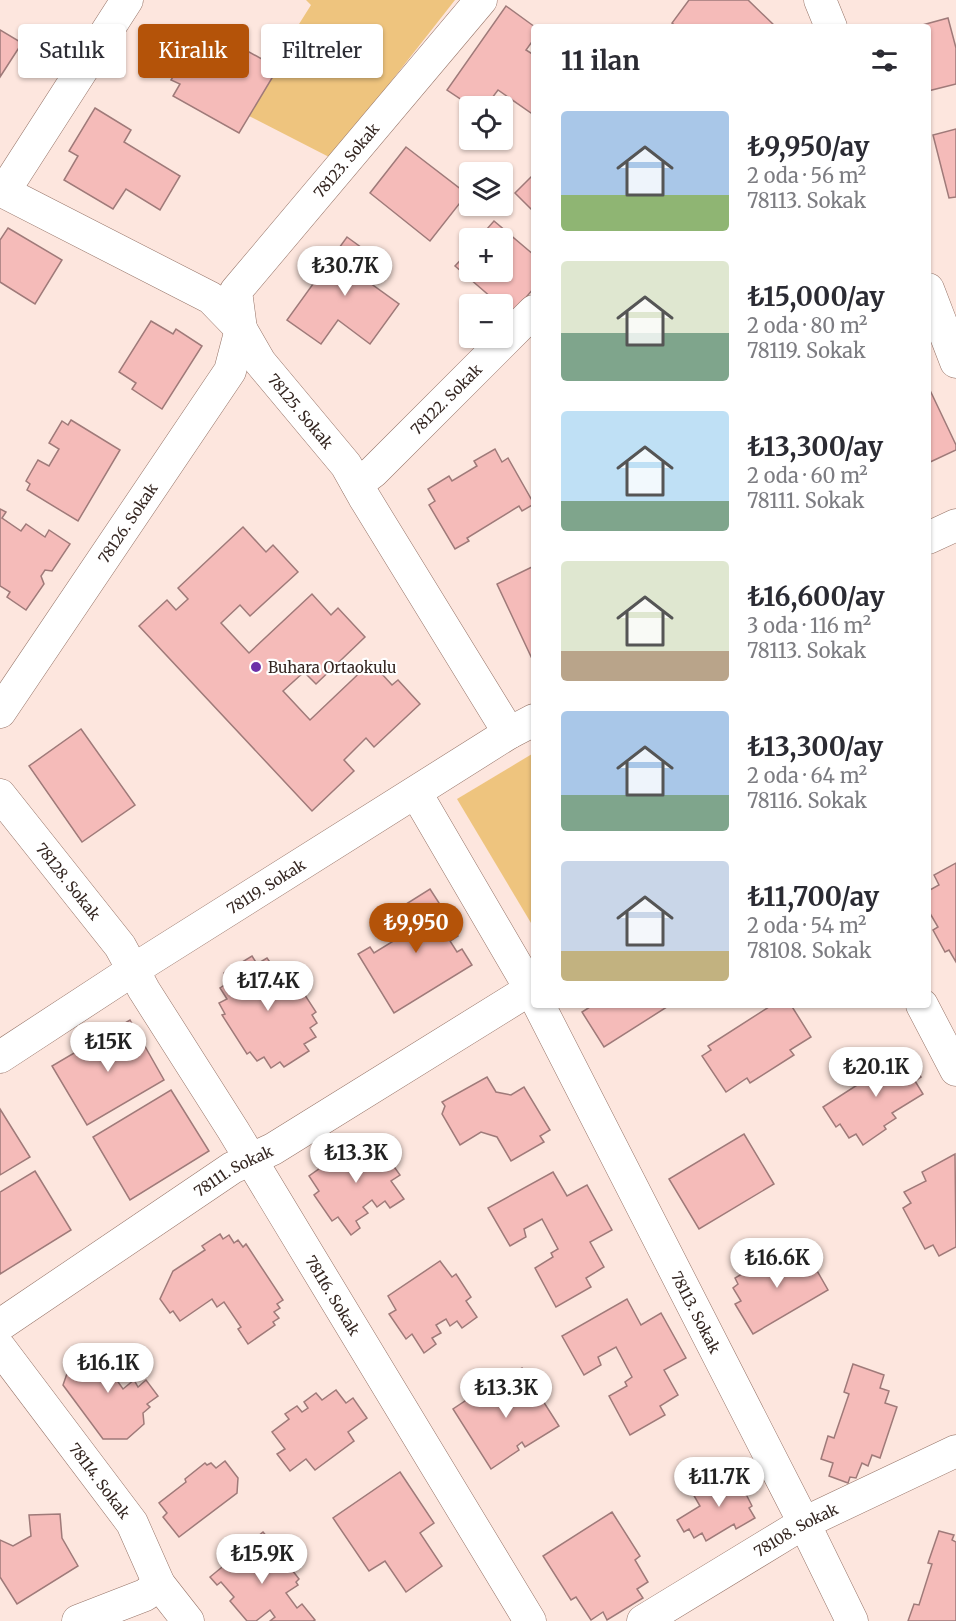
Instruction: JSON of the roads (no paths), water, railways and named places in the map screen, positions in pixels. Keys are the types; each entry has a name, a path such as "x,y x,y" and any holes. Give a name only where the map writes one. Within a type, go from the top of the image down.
{"street":[{"path":"0,190 10,182 127,0"},
{"name":"78123. Sokak","path":"241,329 236,291 481,0"},
{"name":"78125. Sokak","path":"0,190 211,298 241,329 260,362 346,465 521,726"},
{"path":"931,297 956,362"},
{"name":"78122. Sokak","path":"357,484 373,472 531,314"},
{"name":"78126. Sokak","path":"0,712 230,371 241,329"},
{"path":"931,537 956,525"},
{"name":"78119. Sokak","path":"0,1057 133,970 521,726"},
{"name":"78113. Sokak","path":"416,793 531,987"},
{"name":"78128. Sokak","path":"0,795 120,946 133,970"},
{"name":"78116. Sokak","path":"133,970 251,1159 530,1621"},
{"name":"78111. Sokak","path":"0,1325 232,1168 273,1149 531,996"},
{"name":"78113. Sokak","path":"542,1008 852,1621"},
{"path":"924,1008 956,1070"},
{"name":"78114. Sokak","path":"0,1348 132,1523 159,1584 188,1621"},
{"name":"78108. Sokak","path":"643,1621 804,1523 956,1451"},
{"path":"78,1621 145,1595 159,1584"}],"place":[{"name":"Buhara Ortaokulu","path":"256,667"}]}
